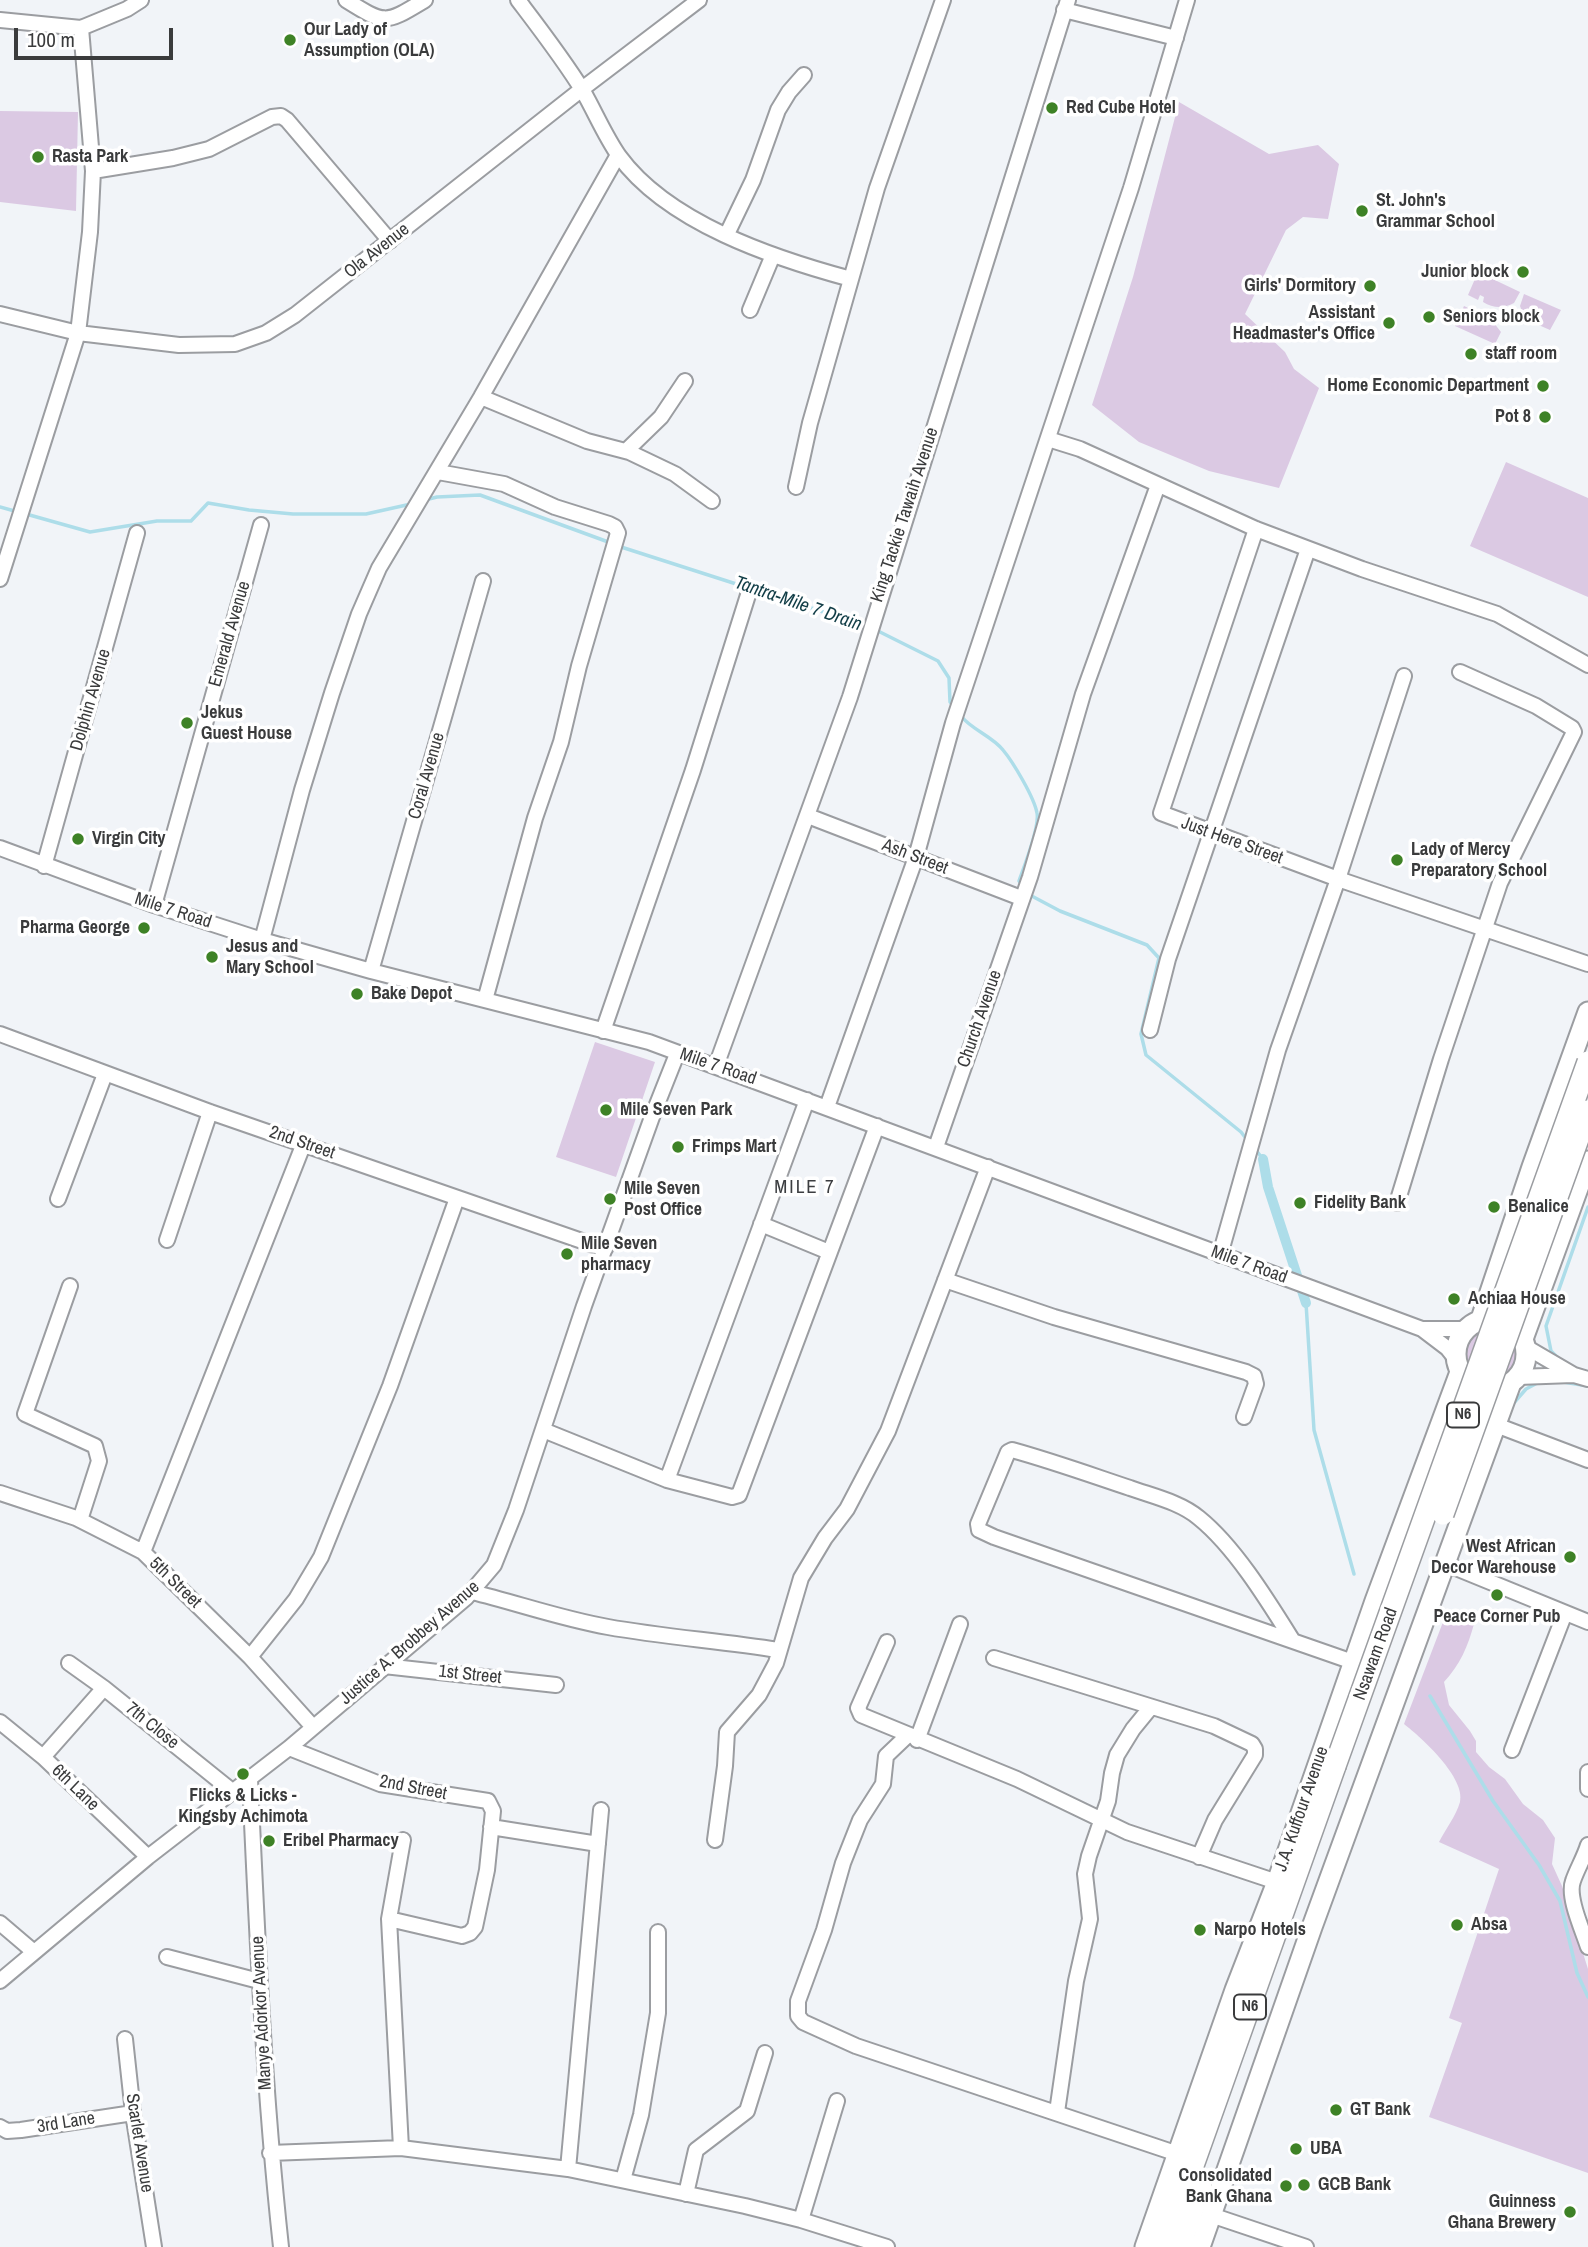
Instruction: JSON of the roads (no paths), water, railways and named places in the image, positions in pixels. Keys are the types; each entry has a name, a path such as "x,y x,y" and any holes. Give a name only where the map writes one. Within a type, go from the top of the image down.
{"highway":[{"name":"Nsawam Road","path":"1180,2247 1341,1769 1588,1062"},
{"name":"Nsawam Road","path":"1164,2247 1341,1769 1499,1361 1588,1111"}],"main road":[{"path":"1515,1380 1493,1390 1474,1385 1457,1365 1457,1342 1473,1324 1588,1012"},
{"path":"1200,2247 1308,1939 1496,1425 1526,1360 1525,1343 1588,1161"},
{"path":"1473,1324 1498,1319 1513,1326 1525,1343"},
{"name":"J.A. Kuffour Avenue","path":"1145,2247 1235,1990 1277,1881 1457,1365"}],"street":[{"path":"0,20 81,28 127,9 141,0"},
{"path":"346,0 381,20 393,19 425,0"},
{"path":"518,0 582,89 618,155 634,174 661,198 697,221 774,255 850,279"},
{"name":"Ola Avenue","path":"0,314 78,333 179,345 235,344 266,333 295,315 699,0"},
{"path":"796,487 810,423 877,188 943,0"},
{"path":"827,1107 916,857 953,723 1131,188 1187,0"},
{"path":"1066,5 1176,38"},
{"name":"King Tackie Tawaih Avenue","path":"716,1066 808,816 868,636 1066,5"},
{"path":"0,579 78,333 90,233 93,171 81,28"},
{"path":"727,234 754,180 778,110 804,75"},
{"path":"93,171 173,158 209,149 272,117 281,116 390,241"},
{"path":"262,940 302,790 359,614 379,568 438,472 618,155"},
{"path":"750,310 774,255"},
{"path":"626,451 661,417 685,381"},
{"path":"481,397 587,441 626,451 675,474 712,501"},
{"path":"1048,439 1080,449 1256,529 1497,614 1588,664"},
{"path":"438,472 504,484 555,507 615,527 616,540 579,666 561,741 535,818 485,1000"},
{"name":"Church Avenue","path":"936,1147 1030,877 1083,694 1158,485"},
{"name":"Emerald Avenue","path":"154,905 261,525"},
{"name":"Just Here Street","path":"1256,529 1160,810 1164,816 1485,931 1588,964"},
{"name":"Dolphin Avenue","path":"44,866 137,533"},
{"path":"1150,1030 1168,959 1308,549"},
{"name":"Coral Avenue","path":"371,971 482,581"},
{"path":"603,1031 693,770 748,595"},
{"path":"1397,1203 1441,1059 1500,883 1574,732 1572,728 1536,706 1460,672"},
{"path":"1220,1255 1278,1050 1338,879 1404,676"},
{"name":"Ash Street","path":"808,816 1022,895"},
{"name":"Mile 7 Road","path":"0,848 154,905 262,940 371,971 649,1042 1422,1329"},
{"name":"2nd Street","path":"0,1034 210,1112 604,1249"},
{"name":"Justice A. Brobbey Avenue","path":"0,1981 148,1857 289,1748 472,1592 494,1565 516,1510 604,1249 677,1054"},
{"path":"58,1199 105,1074"},
{"path":"667,1480 807,1100"},
{"path":"167,1240 210,1112"},
{"path":"542,1430 667,1480 732,1497 739,1495 877,1126"},
{"path":"143,1552 304,1143"},
{"path":"715,1840 727,1732 759,1695 776,1663 801,1578 825,1538 847,1509 888,1430 988,1167"},
{"path":"250,1657 296,1600 321,1557 390,1386 457,1198"},
{"path":"761,1224 829,1252"},
{"path":"945,1280 1054,1317 1246,1372 1254,1376 1256,1384 1244,1417"},
{"path":"70,1286 25,1414 95,1446 99,1461 80,1520"},
{"path":"1422,1329 1473,1324"},
{"path":"1422,1329 1447,1348 1457,1365"},
{"path":"1525,1343 1581,1377"},
{"path":"1515,1380 1581,1377"},
{"path":"1496,1425 1588,1460"},
{"path":"1293,1641 1266,1598 1219,1537 1197,1516 1131,1488 1047,1460 1012,1450 1008,1452 978,1524 979,1530 994,1537 1353,1662"},
{"name":"5th Street","path":"0,1493 80,1520 143,1552 250,1657 313,1727"},
{"path":"1446,1564 1588,1622"},
{"path":"472,1592 604,1626 687,1640 778,1650"},
{"path":"1512,1750 1565,1613"},
{"path":"960,1624 912,1738 886,1756 883,1784 860,1820 843,1863 824,1930 798,2001 798,2016 803,2022 856,2046 1178,2154"},
{"path":"887,1642 858,1708 858,1712 869,1720 1017,1779 1127,1832 1277,1881"},
{"path":"994,1658 1214,1726 1247,1740 1255,1749 1255,1755 1215,1819 1199,1857"},
{"name":"7th Close","path":"69,1663 232,1791"},
{"name":"1st Street","path":"384,1666 556,1685"},
{"path":"43,1757 104,1688"},
{"path":"1057,2112 1076,1981 1090,1919 1085,1874 1108,1801 1117,1755 1151,1707"},
{"name":"6th Lane","path":"0,1722 43,1757 148,1857"},
{"name":"2nd Street","path":"289,1748 380,1784 488,1801 493,1811 491,1827"},
{"path":"1588,1772 1588,1789"},
{"name":"Manye Adorkor Avenue","path":"250,1779 259,1981 271,2153 281,2247"},
{"path":"568,2169 601,1811"},
{"path":"389,1920 462,1937 470,1933 475,1927 487,1870 491,1827 598,1844"},
{"path":"401,2148 389,1920 403,1840"},
{"path":"1588,1845 1582,1865 1571,1885 1588,1947"},
{"path":"0,1923 34,1952"},
{"path":"624,2180 641,2115 658,2013 658,1932"},
{"path":"167,1957 259,1981"},
{"name":"Scarlet Avenue","path":"125,2039 133,2113 154,2247"},
{"path":"686,2194 696,2150 747,2111 765,2053"},
{"path":"801,2220 837,2101"},
{"name":"3rd Lane","path":"0,2127 7,2131 21,2130 133,2113"},
{"path":"271,2153 401,2148 568,2169 801,2220 887,2247"},
{"path":"1211,2215 1306,2247"}],"waterway":[{"name":"Tantra-Mile 7 Drain","path":"425,500 480,495 611,543"},
{"name":"Tantra-Mile 7 Drain","path":"26,514 90,532 157,521 191,521 208,503 293,514 366,514 411,504"},
{"name":"Tantra-Mile 7 Drain","path":"0,507 18,512"},
{"name":"Tantra-Mile 7 Drain","path":"618,546 867,626"},
{"name":"Tantra-Mile 7 Drain","path":"874,629 938,661 949,678 950,702 954,707"},
{"name":"Tantra-Mile 7 Drain","path":"961,716 1003,750 1023,780 1035,806 1036,828 1019,881 1022,885"},
{"name":"Tantra-Mile 7 Drain","path":"1028,894 1060,911 1147,945 1159,958 1141,1034 1146,1055 1241,1132 1248,1141"},
{"name":"Tantra-Mile 7 Drain","path":"1255,1149 1263,1159"},
{"path":"1263,1159 1268,1187 1306,1303"},
{"path":"1559,1359 1551,1351 1546,1326 1588,1207"},
{"path":"1306,1303 1314,1430 1354,1574"},
{"path":"1512,1405 1526,1389 1541,1381"},
{"path":"1563,1382 1588,1386"},
{"path":"1430,1696 1493,1801 1539,1865 1560,1901 1577,1973 1588,1997"}],"place":[{"name":"Our Lady of Assumption (OLA)","path":"290,40"},
{"name":"Red Cube Hotel","path":"1052,108"},
{"name":"Rasta Park","path":"38,157"},
{"name":"St. John's Grammar School","path":"1362,211"},
{"name":"Junior block","path":"1523,272"},
{"name":"Girls' Dormitory","path":"1370,286"},
{"name":"Seniors block","path":"1429,317"},
{"name":"Assistant Headmaster's Office","path":"1389,323"},
{"name":"staff room","path":"1471,354"},
{"name":"Home Economic Department","path":"1543,386"},
{"name":"Pot 8","path":"1545,417"},
{"name":"Jekus Guest House","path":"187,723"},
{"name":"Virgin City","path":"78,839"},
{"name":"Lady of Mercy Preparatory School","path":"1397,860"},
{"name":"Pharma George","path":"144,928"},
{"name":"Jesus and Mary School","path":"212,957"},
{"name":"Bake Depot","path":"357,994"},
{"name":"Mile Seven Park","path":"606,1110"},
{"name":"Frimps Mart","path":"678,1147"},
{"name":"Mile Seven Post Office","path":"610,1199"},
{"name":"Fidelity Bank","path":"1300,1203"},
{"name":"Benalice","path":"1494,1207"},
{"name":"Mile Seven pharmacy","path":"567,1254"},
{"name":"Achiaa House","path":"1454,1299"},
{"name":"West African Decor Warehouse","path":"1570,1557"},
{"name":"Peace Corner Pub","path":"1497,1595"},
{"name":"Flicks & Licks - Kingsby Achimota","path":"243,1774"},
{"name":"Eribel Pharmacy","path":"269,1841"},
{"name":"Absa","path":"1457,1925"},
{"name":"Narpo Hotels","path":"1200,1930"},
{"name":"GT Bank","path":"1336,2110"},
{"name":"UBA","path":"1296,2149"},
{"name":"GCB Bank","path":"1304,2185"},
{"name":"Consolidated Bank Ghana","path":"1286,2186"},
{"name":"Guinness Ghana Brewery","path":"1570,2212"}],"district":[{"name":"MILE 7","path":"805,1188"}]}
